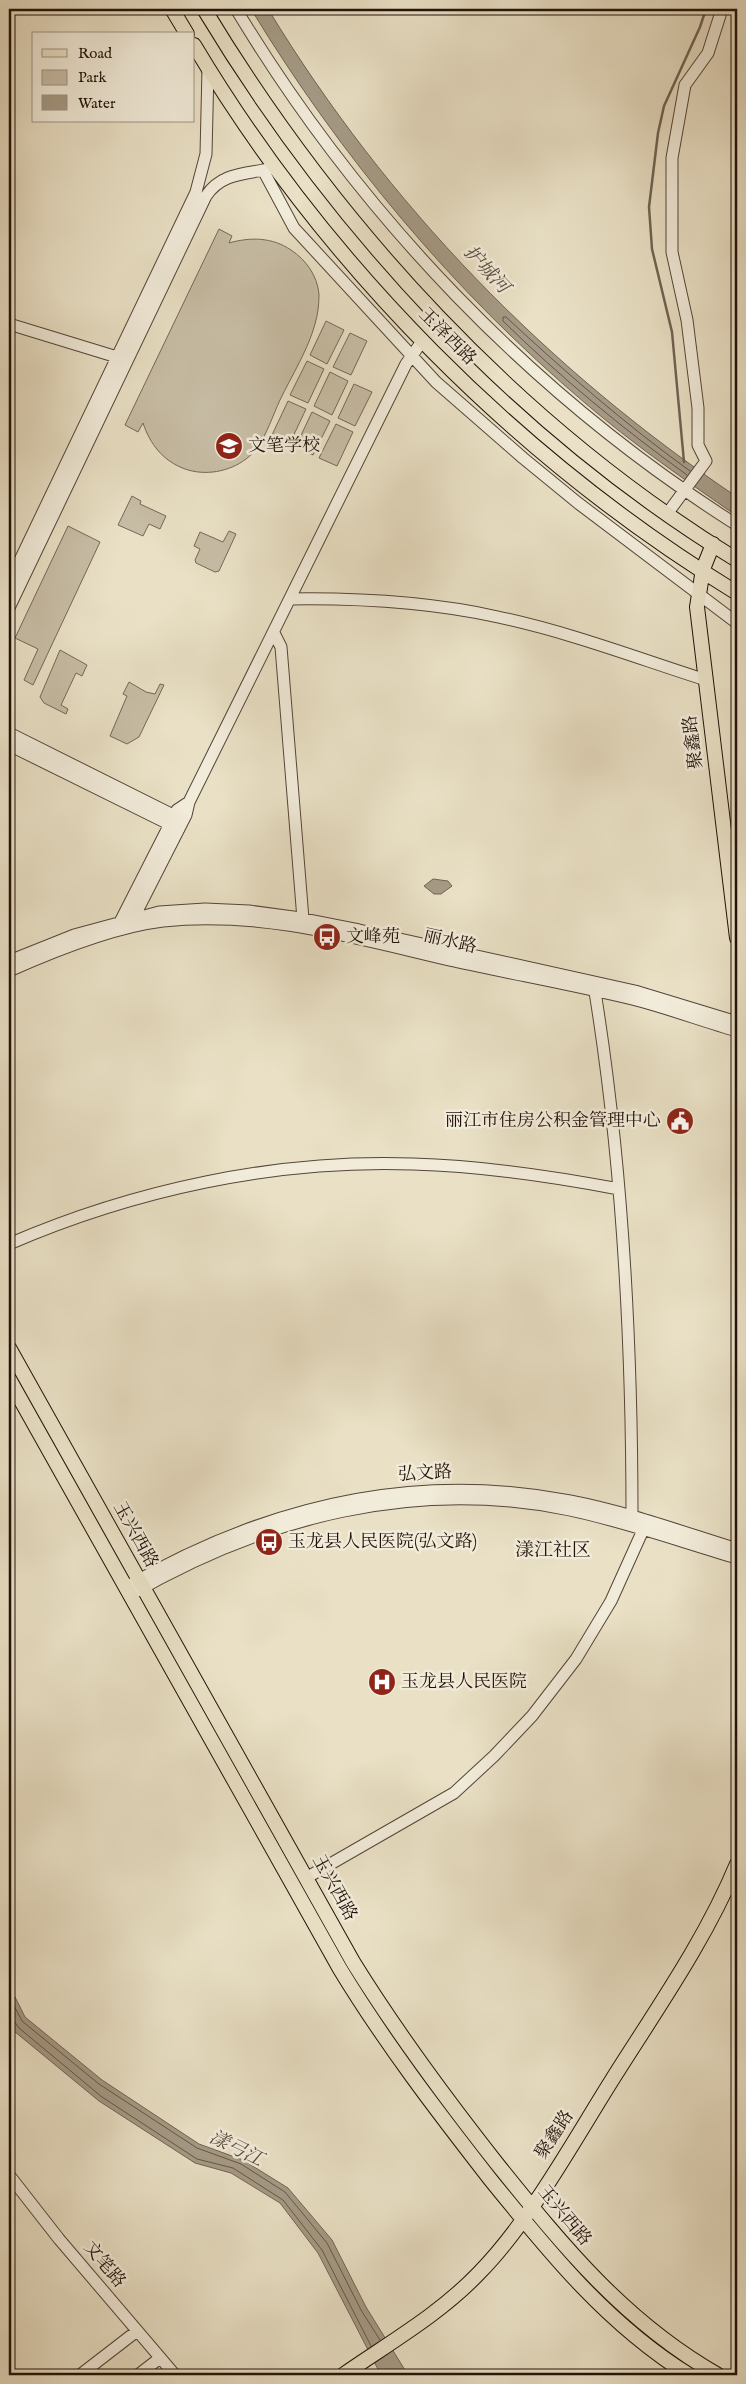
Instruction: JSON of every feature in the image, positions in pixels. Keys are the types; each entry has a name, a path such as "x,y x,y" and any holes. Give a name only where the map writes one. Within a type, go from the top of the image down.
{"main road":[{"path":"172,9 186,32"},
{"name":"玉泽西路","path":"204,9 246,76 304,158 401,276 466,344 536,409 596,460 667,514 737,560"},
{"name":"玉泽西路","path":"195,48 270,169 353,264 424,340 496,410 578,482 642,530 737,593"},
{"name":"聚鑫路","path":"716,547 706,573 702,597 737,866"},
{"name":"聚鑫路","path":"702,597 697,607 737,938"},
{"name":"玉兴西路","path":"9,1348 353,1962 397,2031 446,2099 584,2268 623,2306 665,2340 718,2375"},
{"name":"玉兴西路","path":"9,1379 362,2005 434,2108 560,2265 599,2304 641,2341 689,2375"},
{"name":"聚鑫路","path":"534,2209 700,1940 737,1864"},
{"name":"聚鑫路","path":"343,2375 363,2368 469,2295 499,2264 708,1944 737,1887"}],"street":[{"path":"236,9 298,106 384,214 445,282 509,347 557,392 628,450 737,525"},
{"path":"667,514 706,461 698,445 698,408 687,320 672,252 672,158 686,85 708,53 722,9"},
{"path":"9,583 196,192 206,154 208,69"},
{"path":"9,608 206,196 218,183 229,176 270,169 294,228 436,382 578,503 737,622"},
{"path":"9,324 117,357"},
{"path":"124,925 176,822 189,802 411,355 424,340"},
{"path":"290,599 391,601 480,613 529,624 706,680"},
{"path":"274,632 281,647 302,919"},
{"path":"9,733 176,822"},
{"path":"9,745 176,822"},
{"path":"124,925 133,918 176,822"},
{"name":"丽水路","path":"133,918 159,912 213,909 264,912 635,991 737,1022"},
{"name":"丽水路","path":"9,961 74,935 124,925 183,919 227,918 270,922 632,999 737,1031"},
{"name":"丽水路","path":"9,971 51,953 114,932 124,925"},
{"path":"595,992 607,1073 619,1189 630,1386 632,1517"},
{"path":"9,1244 88,1215 156,1195 230,1178 307,1167 376,1163 468,1166 557,1178 619,1189"},
{"name":"弘文路","path":"141,1584 192,1551 248,1528 307,1509 367,1496 446,1490 499,1492 571,1501 632,1517 737,1549"},
{"name":"弘文路","path":"128,1591 196,1559 259,1534 309,1518 385,1503 446,1499 525,1503 592,1515 737,1558"},
{"path":"306,1878 454,1793 494,1756 549,1695 585,1646 618,1588 643,1530"},
{"name":"文笔路","path":"9,2175 60,2239 175,2375"},
{"path":"80,2375 138,2331"},
{"path":"138,2375 160,2358"}],"green space":[{"path":"219,229 232,236 229,243 253,239 269,240 284,246 296,254 306,263 313,274 318,287 319,305 312,334 261,443 246,459 232,467 217,472 201,472 177,466 158,451 149,438 143,423 138,432 125,425"},
{"path":"326,321 344,330 327,364 310,355"},
{"path":"350,333 367,341 351,375 333,367"},
{"path":"307,361 324,369 308,403 290,395"},
{"path":"330,372 348,381 332,415 314,406"},
{"path":"354,384 372,392 355,426 338,418"},
{"path":"288,401 306,409 290,443 272,435"},
{"path":"312,412 330,421 313,455 296,446"},
{"path":"336,424 353,432 337,466 319,458"},
{"path":"132,496 141,501 140,504 166,516 160,529 149,524 143,536 118,525"},
{"path":"68,526 100,542 33,685 24,680 38,649 15,638"},
{"path":"229,531 236,534 219,571 215,572 196,563 195,560 200,549 194,546 200,532 223,542"},
{"path":"60,650 87,665 82,676 76,673 61,705 68,709 66,714 44,703 40,697"},
{"path":"129,682 146,692 155,694 160,684 164,685 139,737 127,744 110,736 127,696 123,694"}],"water":[{"path":"251,9 268,9 315,81 365,150 419,216 476,278 536,338 600,394 667,447 737,497 737,516 659,461 603,418 536,360 490,315 402,220 361,169 286,64"},
{"path":"433,879 448,881 452,886 441,894 434,894 424,886"},
{"path":"9,1985 25,2017 102,2080 199,2144 243,2160 288,2188 332,2240 366,2307 408,2375 381,2375 318,2253 280,2203 231,2173 195,2163 99,2101 14,2031 9,2022"}],"waterway":[{"path":"684,462 672,332 652,249 649,207 658,133 664,106 700,27 706,9"}],"place":[{"name":"文笔学校","path":"229,446"},
{"name":"文峰苑","path":"327,937"},
{"name":"丽江市住房公积金管理中心","path":"680,1121"},
{"name":"玉龙县人民医院(弘文路)","path":"269,1542"},
{"name":"玉龙县人民医院","path":"382,1682"}],"district":[{"name":"漾江社区","path":"553,1551"}],"water label":[{"name":"护城河","path":"486,270"},
{"name":"漾弓江","path":"236,2149"}]}
